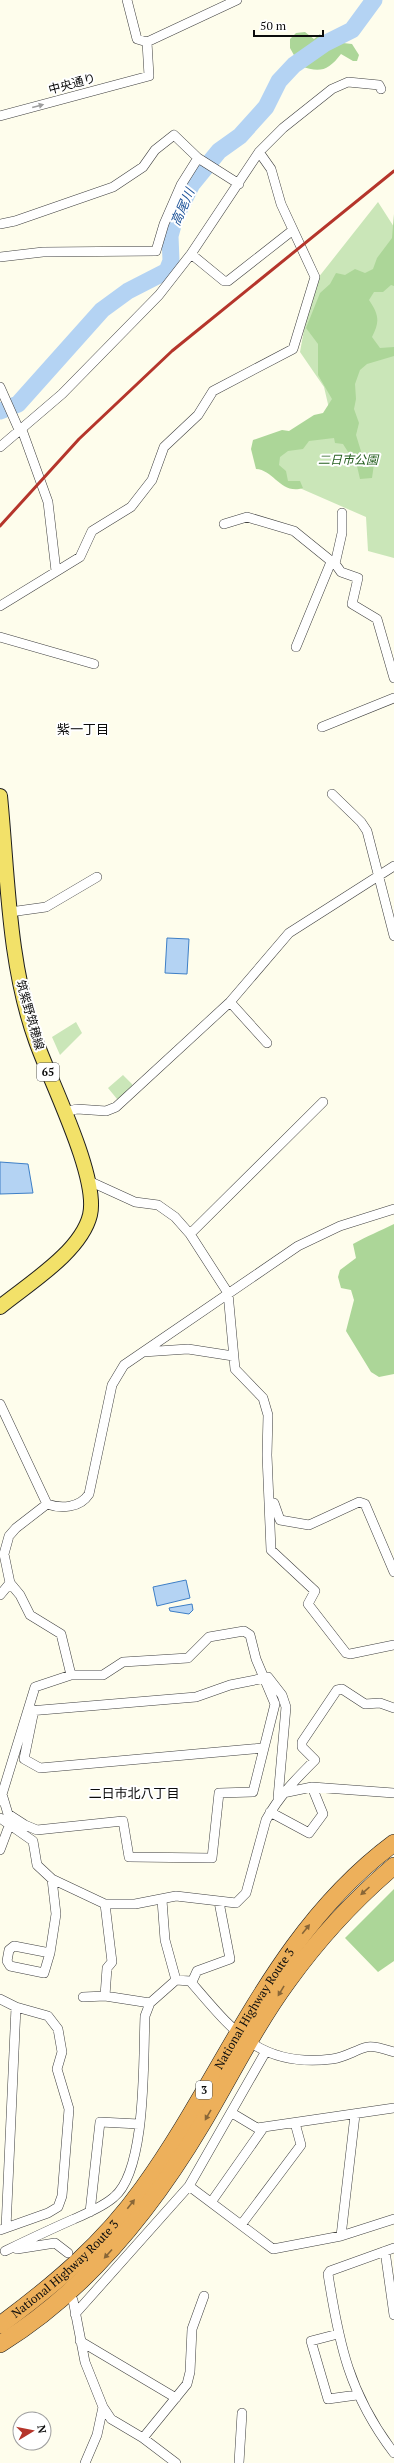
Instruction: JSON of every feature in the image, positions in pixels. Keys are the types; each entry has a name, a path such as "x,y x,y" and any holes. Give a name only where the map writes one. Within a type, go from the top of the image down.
{"highway":[{"name":"National Highway Route 3","path":"0,2344 44,2314 97,2267 125,2236 155,2196 201,2126 276,1968 303,1933 351,1880 394,1843"},
{"name":"National Highway Route 3","path":"0,2325 61,2277 86,2255 115,2224 144,2188 244,2038 287,1982 328,1930 362,1894 394,1866"}],"main road":[{"name":"筑紫野筑穂線","path":"0,796 10,912 20,983 30,1024 89,1181 90,1215 82,1234 68,1251 0,1307"}],"street":[{"path":"127,0 138,39 147,42 237,0"},
{"name":"中央通り","path":"0,116 149,76 147,42"},
{"path":"0,447 21,431 89,368 159,295 191,254 259,152 283,128 332,89 348,82 379,85 381,88"},
{"path":"0,224 15,221 113,187 143,167 155,150 174,135 199,159 239,184"},
{"path":"0,606 80,557 92,531 131,507 152,480 164,447 198,414 213,391 293,349 315,277 281,204 271,169 259,152"},
{"path":"0,258 43,252 156,251 164,224 181,185 199,159"},
{"path":"191,254 224,281 228,281 293,230"},
{"path":"0,387 21,431 48,502 56,571"},
{"path":"296,648 333,563 342,533 342,513"},
{"path":"224,524 247,517 294,531 333,563 341,572 358,578 352,604 377,619 390,648 394,678"},
{"path":"0,637 94,664"},
{"path":"322,727 394,698"},
{"path":"332,794 361,822 367,831 394,936"},
{"path":"64,1112 77,1108 106,1111 116,1107 230,1002 289,933 394,866"},
{"path":"10,912 46,907 97,876"},
{"path":"230,1002 267,1042"},
{"path":"190,1234 323,1102"},
{"path":"89,1181 135,1202 158,1205 178,1219 190,1234 228,1293 233,1356 237,1373 263,1398 266,1406 269,1425 267,1454 270,1492 271,1550 315,1591 308,1604 346,1653 350,1654 394,1645"},
{"path":"47,1504 59,1507 72,1506 83,1500 89,1494 112,1385 124,1365 298,1246 340,1226 394,1209"},
{"path":"142,1352 188,1349 233,1356"},
{"path":"0,1404 47,1504"},
{"path":"270,1492 280,1520 306,1525 359,1502 365,1504 393,1567"},
{"path":"47,1504 16,1528 9,1536 4,1554 10,1583 33,1618 61,1634 71,1675"},
{"path":"0,1595 10,1583"},
{"path":"31,1710 1,1798 8,1814 25,1825 36,1829 123,1821 129,1857 212,1858 219,1793 253,1792 275,1704 264,1674 256,1659 250,1635 244,1632 209,1637 188,1658 123,1662 103,1675 71,1675 35,1687 24,1759 40,1768 263,1748"},
{"path":"31,1710 196,1697 264,1674"},
{"path":"264,1674 282,1695 286,1707 287,1723 280,1795"},
{"path":"0,1818 33,1841 37,1865 52,1879 105,1904 135,1904 162,1900 176,1896 236,1903 246,1893 266,1820 270,1812 280,1795 315,1760 302,1747 302,1742 337,1690 342,1689 365,1704 380,1704 394,1708"},
{"path":"280,1795 312,1787 394,1793"},
{"path":"270,1812 309,1833 323,1814 312,1787"},
{"path":"0,1850 10,1826"},
{"path":"50,1953 14,1946 9,1950 7,1961 10,1966 44,1973 50,1953 56,1914 52,1879"},
{"path":"162,1900 165,1940 176,1980"},
{"path":"192,1982 198,1971 230,1959 219,1902"},
{"path":"105,1904 112,1962 107,1968 105,1996"},
{"path":"3,2251 90,2212 114,2198 127,2181 133,2165 139,2124 144,2070 145,2016 150,2004 176,1980 192,1982 219,2016 244,2038 266,2051 290,2060 348,2056 368,2046 394,2052"},
{"path":"83,1997 105,1996 150,2004"},
{"path":"0,1999 16,2007 42,2013 55,2024 62,2052 57,2068 69,2109 62,2196 58,2207 48,2213 3,2229 16,2007"},
{"path":"76,2314 189,2186 266,2051"},
{"path":"232,2113 253,2127 264,2127 355,2115 394,2108"},
{"path":"341,2236 355,2115"},
{"path":"90,2212 100,2122 139,2124"},
{"path":"241,2226 301,2145 295,2123"},
{"path":"212,2201 264,2127"},
{"path":"189,2186 212,2201 241,2226 273,2249 341,2236 394,2219"},
{"path":"3,2251 55,2243 68,2253"},
{"path":"394,2315 390,2250 330,2271 328,2274 338,2334 357,2395 390,2440 394,2453"},
{"path":"143,2438 187,2384 190,2372 192,2328 204,2296"},
{"path":"74,2300 84,2362 103,2408 111,2419 143,2438 176,2463"},
{"path":"338,2334 311,2341 328,2399 357,2395"},
{"path":"80,2341 176,2398"},
{"path":"85,2463 97,2435 103,2408"},
{"path":"239,2463 242,2413"}],"green space":[{"path":"305,32 314,39 320,34 322,37 339,32 343,43 352,44 359,55 357,61 353,61 341,54 332,64 323,69 318,70 300,66 290,48 290,39 296,33"},
{"name":"二日市公園","path":"378,202 394,227 394,558 368,551 366,517 279,479 261,462 331,417 324,387 300,352 306,319 318,278"},
{"path":"394,214 394,286 391,285 383,292 374,292 369,300 375,310 377,318 376,327 372,337 380,348 394,347 394,356 367,364 360,370 355,384 356,399 354,409 359,423 356,435 364,461 374,464 372,478 360,479 357,466 343,444 335,443 334,438 309,441 303,449 288,451 280,457 279,465 286,471 288,481 300,481 303,488 289,488 268,473 256,469 251,449 253,440 282,430 289,431 314,415 323,413 332,399 318,375 318,344 306,328 320,293 330,284 336,273 345,275 355,269 365,273 373,269 377,258 392,238"},
{"path":"76,1022 82,1033 60,1055 52,1037"},
{"path":"123,1075 132,1084 133,1088 122,1098 117,1099 108,1088"},
{"path":"394,1224 394,1374 379,1377 371,1372 346,1331 354,1300 351,1290 341,1288 338,1277 340,1270 356,1258 353,1244"},
{"path":"394,1889 394,1961 378,1972 345,1938"}],"water":[{"path":"167,938 189,939 187,974 165,973"},
{"path":"0,1162 28,1164 33,1193 0,1194"},
{"path":"186,1580 190,1598 157,1606 153,1587"},
{"path":"192,1604 193,1610 189,1614 170,1611 169,1608"}],"waterway":[{"name":"高尾川","path":"0,411 18,404 102,310 128,291 167,271 171,261 170,236 175,218 192,184 219,151 240,136 266,107 279,81 294,65 324,44 352,30 374,0"}],"railway":[{"path":"0,526 79,439 172,351 394,171"}],"district":[{"name":"紫一丁目","path":"83,729"},
{"name":"二日市北八丁目","path":"134,1793"}]}
